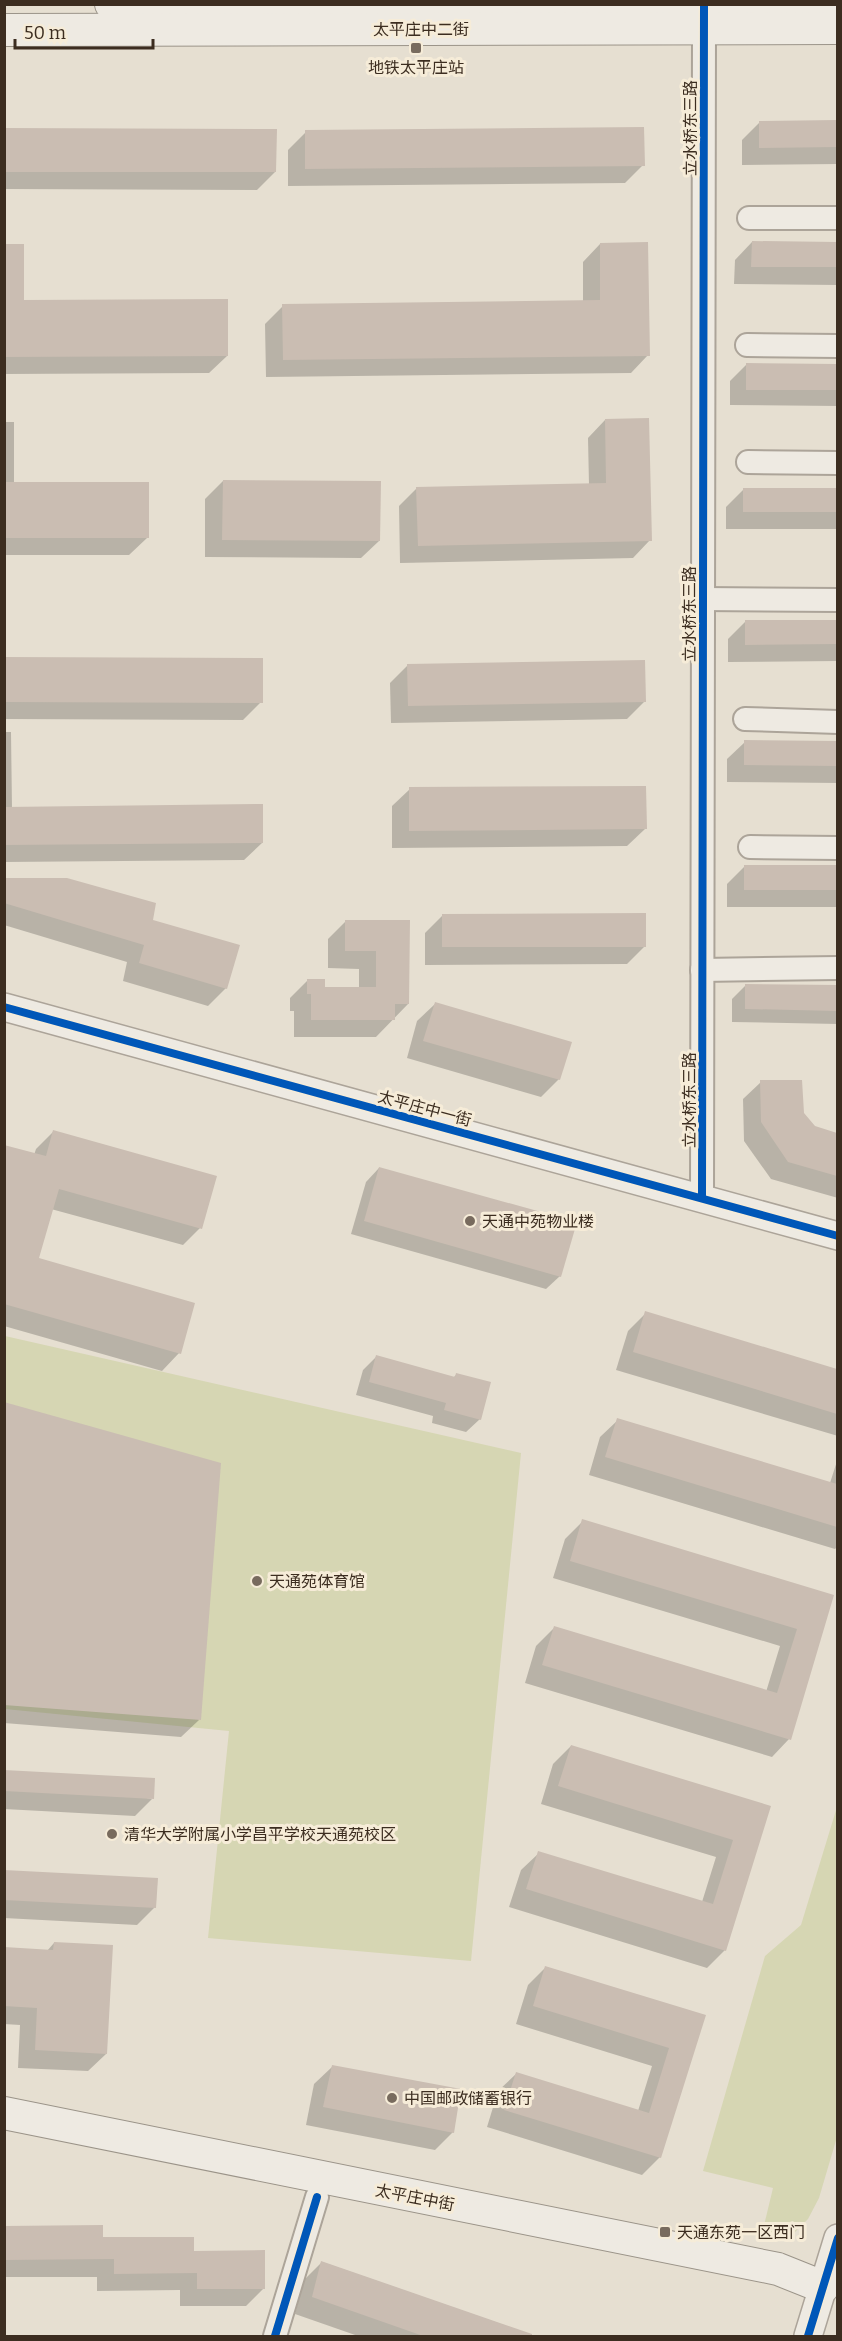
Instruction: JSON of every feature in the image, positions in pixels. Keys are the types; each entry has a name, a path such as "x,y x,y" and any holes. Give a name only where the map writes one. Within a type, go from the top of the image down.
{"main road":[{"name":"太平庄中二街","path":"111,4 704,14 837,28"},
{"name":"太平庄中二街","path":"4,30 704,14 837,6"},
{"name":"太平庄中街","path":"4,2113 778,2269 830,2289"},
{"name":"太平庄中街","path":"4,2133 774,2288 830,2289"}],"street":[{"name":"立水桥东三路","path":"702,1198 704,14"},
{"path":"749,218 837,218"},
{"path":"747,345 837,346"},
{"path":"748,462 837,463"},
{"path":"702,599 837,600"},
{"path":"745,719 837,722"},
{"path":"750,847 837,848"},
{"path":"702,970 837,968"},
{"name":"太平庄中一街","path":"4,1007 837,1236"},
{"path":"275,2337 317,2197"},
{"path":"808,2337 830,2289 837,2238"}],"green space":[{"name":"天通苑体育馆","path":"5,1336 521,1453 471,1961 208,1938 229,1731 5,1709"},
{"path":"837,1807 837,2137 819,2198 808,2219 793,2234 779,2241 760,2242 773,2188 703,2171 765,1956 801,1925"}],"building":[{"path":"837,120 837,147 759,148 759,121"},
{"path":"644,127 645,166 305,169 305,130"},
{"path":"4,128 277,129 276,172 4,172"},
{"path":"752,241 837,242 837,267 751,267"},
{"path":"648,242 650,356 283,360 282,304 600,300 600,243"},
{"path":"4,244 24,244 24,300 228,299 228,356 4,357"},
{"path":"746,363 837,364 837,390 746,390"},
{"path":"649,418 652,541 418,546 416,487 606,483 605,419"},
{"path":"223,480 381,481 380,541 222,540"},
{"path":"4,482 149,482 149,538 4,538"},
{"path":"743,488 837,488 837,512 743,512"},
{"path":"745,620 837,620 837,644 745,645"},
{"path":"4,657 263,658 263,703 4,702"},
{"path":"645,660 646,702 408,706 407,664"},
{"path":"744,740 837,741 837,766 744,765"},
{"path":"646,786 647,829 409,831 409,787"},
{"path":"263,804 263,843 4,845 4,807"},
{"path":"744,865 837,865 837,890 744,890"},
{"path":"4,878 67,878 156,903 153,920 240,945 227,989 139,963 144,945 4,903"},
{"path":"646,913 646,947 442,947 442,914"},
{"path":"345,920 410,920 409,1004 395,1004 395,1020 311,1020 311,994 307,994 307,979 325,979 325,987 376,987 376,951 345,951"},
{"path":"745,984 837,985 837,1011 745,1009"},
{"path":"435,1002 572,1042 560,1080 423,1041"},
{"path":"760,1080 802,1080 804,1113 815,1126 837,1133 837,1176 788,1162 761,1122"},
{"path":"53,1130 217,1176 202,1229 59,1189 39,1258 195,1303 181,1354 4,1304 4,1145 46,1156"},
{"name":"天通中苑物业楼","path":"379,1167 577,1222 561,1277 364,1221"},
{"path":"645,1311 837,1369 837,1414 633,1352"},
{"path":"376,1355 455,1377 456,1373 491,1382 481,1420 444,1410 446,1403 369,1382"},
{"path":"4,1402 221,1463 201,1720 4,1705"},
{"path":"617,1418 837,1484 837,1527 605,1457"},
{"path":"582,1519 834,1595 791,1740 542,1665 554,1626 777,1693 797,1629 570,1561"},
{"path":"571,1745 771,1806 726,1951 526,1889 538,1851 713,1904 733,1840 558,1786"},
{"path":"4,1770 155,1778 154,1799 4,1791"},
{"path":"4,1870 158,1878 156,1908 4,1900"},
{"path":"54,1942 113,1945 107,2054 35,2050 37,2008 4,2006 4,1947 53,1950"},
{"path":"545,1966 706,2015 661,2158 504,2110 516,2072 649,2113 669,2048 533,2006"},
{"name":"中国邮政储蓄银行","path":"332,2065 461,2089 454,2133 323,2107"},
{"path":"103,2225 103,2237 194,2237 194,2251 265,2250 265,2289 197,2289 197,2273 114,2274 114,2259 4,2260 4,2226"},
{"path":"321,2261 532,2334 532,2337 426,2337 312,2297"}],"cycle path":[{"path":"702,1198 704,4"},
{"path":"4,1007 838,1236"},
{"path":"275,2336 317,2197"},
{"path":"808,2336 838,2238"}],"place":[{"name":"地铁太平庄站","path":"416,48"},
{"name":"天通中苑物业楼","path":"470,1221"},
{"name":"天通苑体育馆","path":"257,1581"},
{"name":"清华大学附属小学昌平学校天通苑校区","path":"112,1834"},
{"name":"中国邮政储蓄银行","path":"392,2098"},
{"name":"天通东苑一区西门","path":"665,2232"}]}
